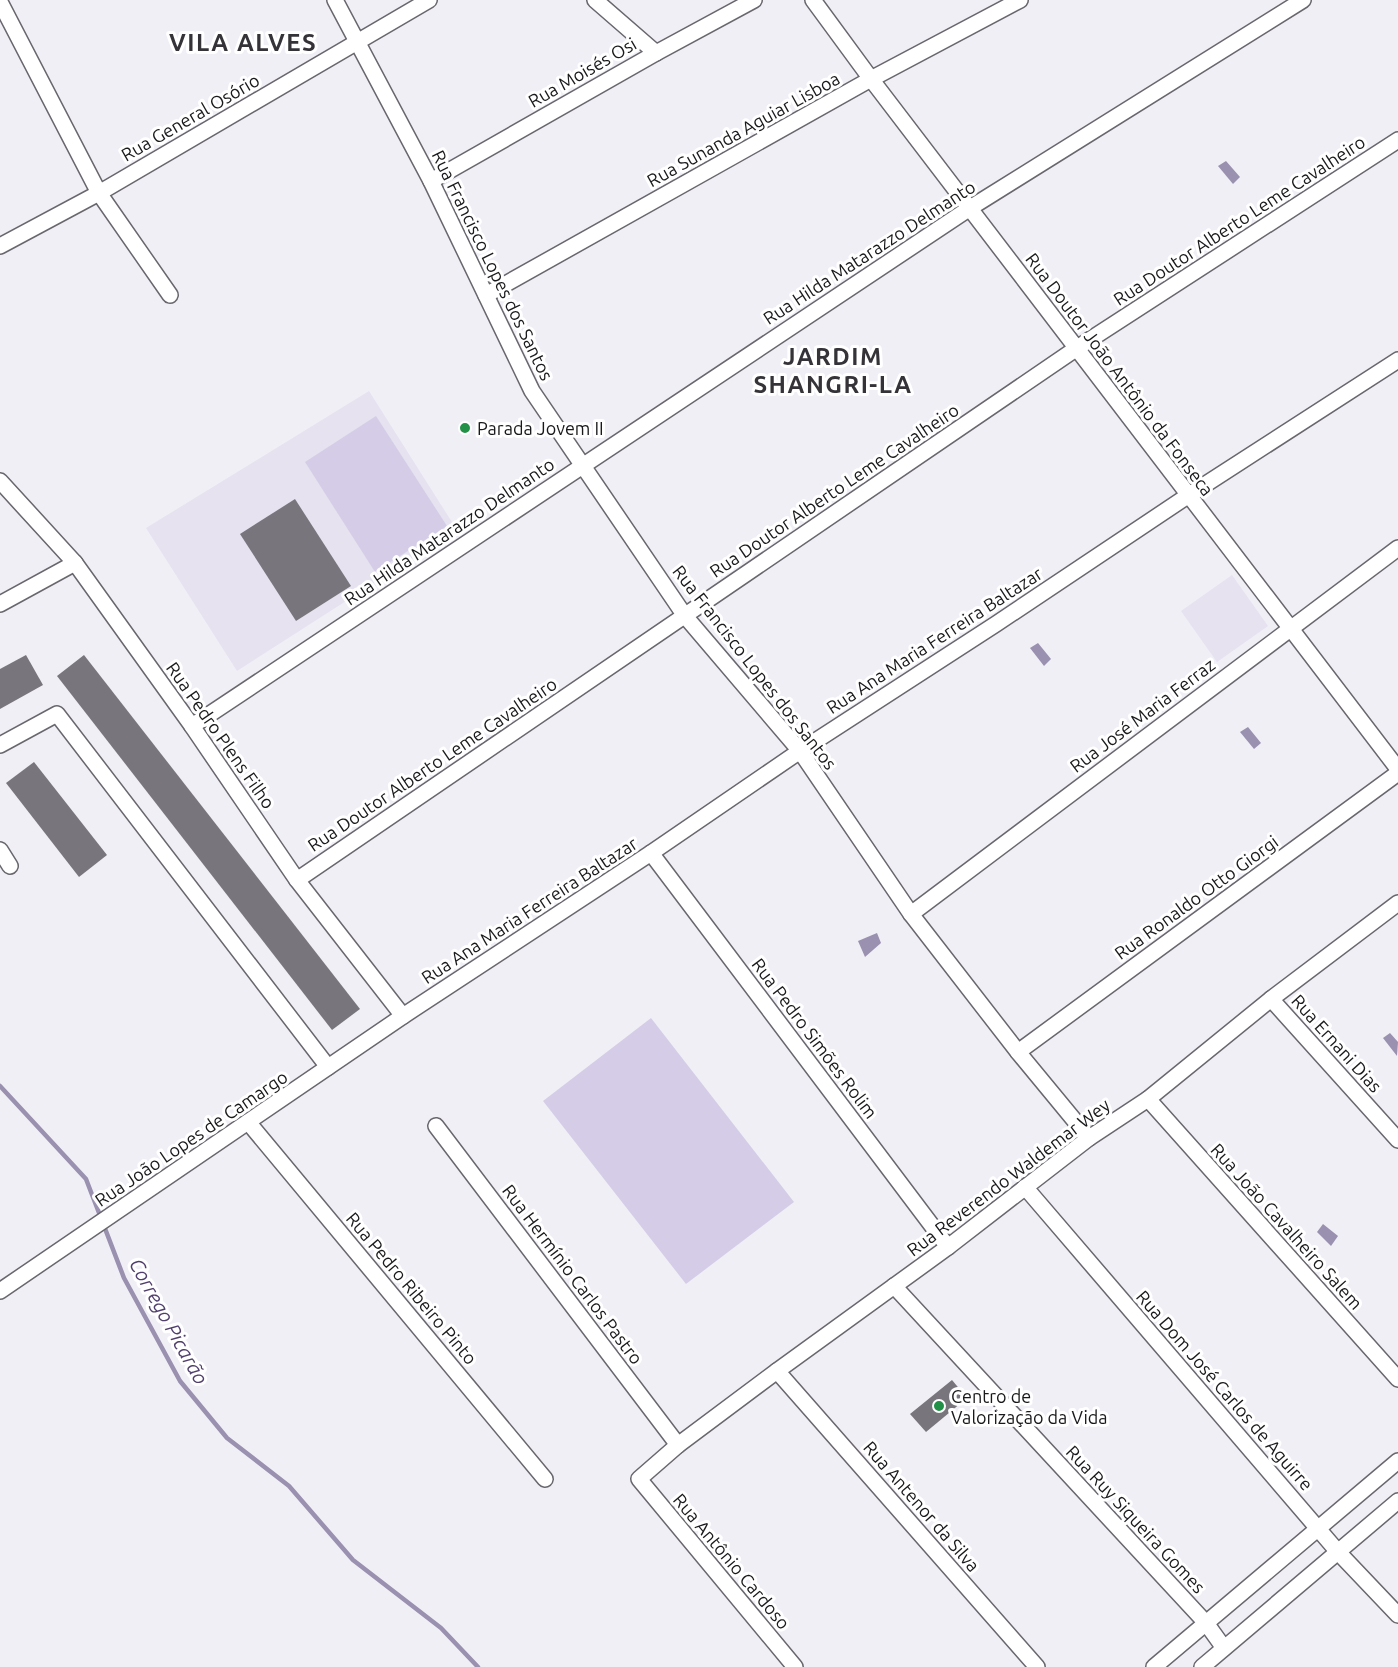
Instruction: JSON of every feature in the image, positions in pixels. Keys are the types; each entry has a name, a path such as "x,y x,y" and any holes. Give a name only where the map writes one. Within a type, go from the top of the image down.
{"street":[{"name":"Rua Francisco Lopes dos Santos","path":"335,0 431,181 532,391 685,616 800,751 911,914 1017,1052 1089,1138"},
{"name":"Rua General Osório","path":"0,246 99,194 429,0"},
{"path":"595,0 656,53"},
{"name":"Rua Moisés Osi","path":"431,181 754,0"},
{"name":"Rua Doutor João Antônio da Fonseca","path":"813,0 871,80 1398,771"},
{"name":"Rua Sunanda Aguiar Lisboa","path":"486,295 871,80 1020,0"},
{"name":"Rua Hilda Matarazzo Delmanto","path":"192,726 970,208 1303,0"},
{"path":"3,3 99,194 170,295"},
{"name":"Rua Doutor Alberto Leme Cavalheiro","path":"297,880 1077,348 1398,140"},
{"name":"Rua Ana Maria Ferreira Baltazar","path":"403,1016 651,853 800,751 1398,360"},
{"name":"Rua Pedro Plens Filho","path":"0,481 75,563 192,726 297,880 403,1016"},
{"name":"Rua José Maria Ferraz","path":"911,914 1398,548"},
{"path":"0,604 75,563"},
{"path":"0,745 57,714 328,1067"},
{"name":"Rua Ronaldo Otto Giorgi","path":"1017,1052 1398,771"},
{"path":"0,850 10,867"},
{"name":"Rua Pedro Simões Rolim","path":"651,853 948,1247"},
{"name":"Rua Reverendo Waldemar Wey","path":"639,1479 678,1445 948,1247 1089,1138 1148,1099 1271,999 1396,907"},
{"name":"Rua Ernani Dias","path":"1271,999 1398,1140"},
{"name":"Rua João Lopes de Camargo","path":"0,1291 403,1016"},
{"name":"Rua João Cavalheiro Salem","path":"1148,1099 1398,1378"},
{"name":"Rua Pedro Ribeiro Pinto","path":"248,1122 545,1479"},
{"name":"Rua Hermínio Carlos Pastro","path":"436,1126 678,1445"},
{"name":"Rua Dom José Carlos de Aguirre","path":"1025,1186 1318,1529 1398,1615"},
{"name":"Rua Ruy Siqueira Gomes","path":"894,1286 1206,1623 1224,1648"},
{"name":"Rua Antenor da Silva","path":"777,1371 1037,1667"},
{"path":"1154,1667 1398,1461"},
{"name":"Rua Antônio Cardoso","path":"639,1479 795,1667"},
{"path":"1202,1667 1398,1502"}],"shaded area":[{"path":"1226,161 1240,177 1233,184 1218,166"},
{"path":"369,391 457,530 237,671 146,528"},
{"path":"376,416 447,526 375,572 305,462"},
{"path":"1232,575 1268,626 1217,662 1181,611"},
{"path":"1038,643 1051,659 1044,666 1030,648"},
{"path":"1248,727 1261,743 1254,749 1240,732"},
{"path":"877,933 881,943 865,957 858,941"},
{"path":"651,1018 794,1202 686,1284 543,1101"},
{"path":"1390,1033 1398,1042 1397,1056 1383,1038"},
{"path":"1323,1224 1338,1236 1331,1246 1317,1232"}],"building":[{"path":"295,499 351,586 296,621 240,534"},
{"path":"26,655 43,685 0,709 0,669"},
{"path":"84,655 360,1009 332,1030 57,676"},
{"path":"34,762 107,855 79,877 6,783"},
{"name":"Centro de Valorização da Vida","path":"952,1380 967,1398 926,1432 910,1414"}],"waterway":[{"name":"Corrego Picarão","path":"0,1086 86,1179 124,1278 180,1381 227,1438 289,1486 353,1560 441,1628 478,1667"}],"place":[{"name":"Parada Jovem II","path":"465,428"},
{"name":"Centro de Valorização da Vida","path":"939,1406"}],"district":[{"name":"VILA ALVES","path":"243,42"},
{"name":"JARDIM SHANGRI-LA","path":"833,370"}]}
